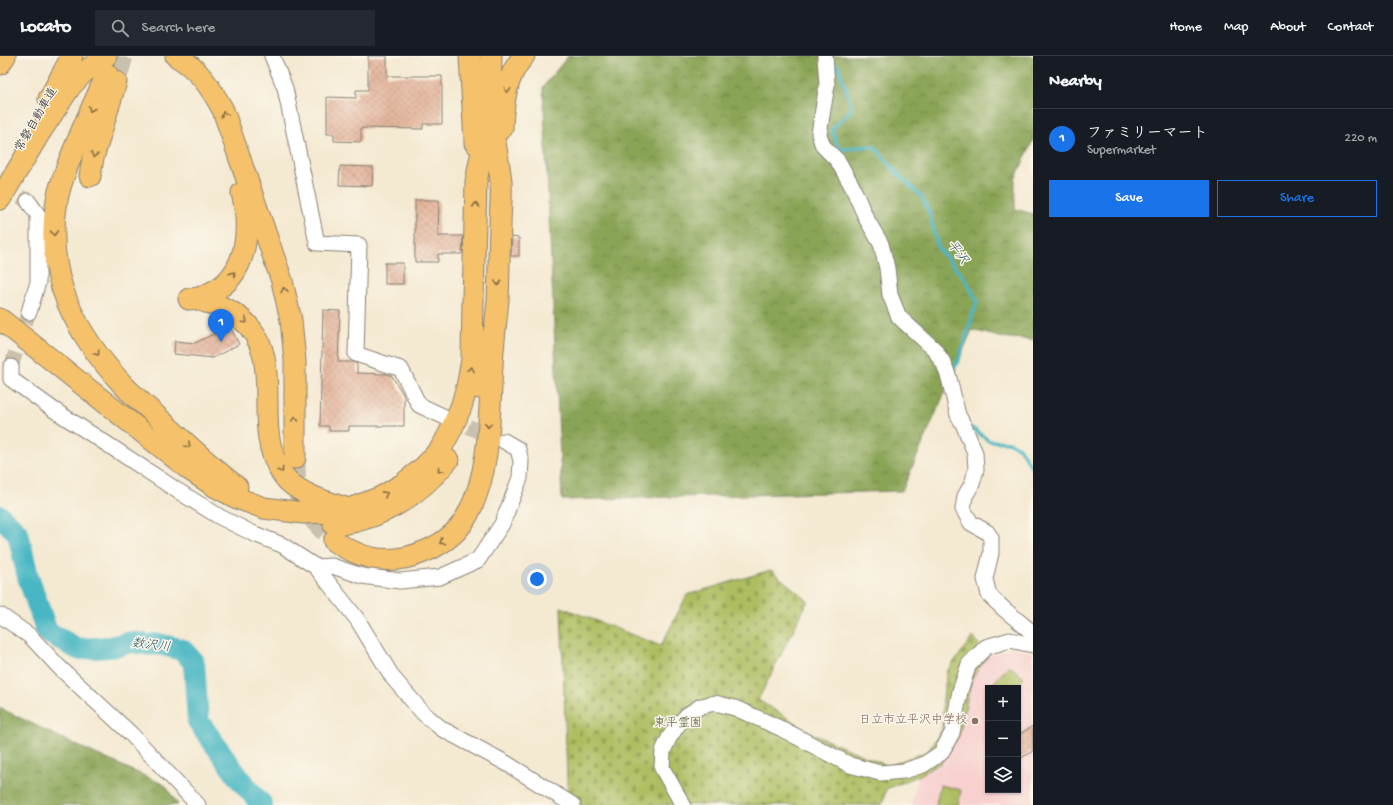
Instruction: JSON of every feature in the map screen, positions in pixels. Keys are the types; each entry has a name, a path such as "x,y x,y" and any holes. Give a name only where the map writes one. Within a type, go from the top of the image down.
{"highway":[{"path":"0,64 5,56"},
{"name":"常磐自動車道","path":"0,184 72,56"},
{"path":"176,56 194,68 212,90 223,110 282,281 291,320 294,361 295,458"},
{"path":"0,319 190,470 236,498 264,508 303,513 333,512 349,509 380,497 403,484 424,467 442,447 461,407 467,387 472,360 476,182 470,56"},
{"path":"490,56 490,109 501,182"},
{"path":"334,541 348,550 373,558 388,560 403,558 416,555 440,543 450,535 468,515 477,490 484,461 489,416 494,331 498,301 502,118 504,101 506,90 513,72 524,56"},
{"path":"90,176 110,69"},
{"path":"0,199 39,134 70,87 83,73 110,69"},
{"path":"110,69 69,161 57,198 54,223 54,255 67,304 97,354 127,389 224,477 252,497 282,511"},
{"path":"476,182 490,109"},
{"path":"235,146 235,160 244,198 246,222 245,248 238,265 225,285 193,299 222,307 239,316 251,328 260,342 265,360 267,434 278,467 288,481 307,494 349,509"},
{"path":"0,334 157,458 202,491 232,508 268,522 289,526 307,527 342,524 376,516 407,499 424,486 436,474 451,458 474,413 494,331"}],"street":[{"path":"272,56 285,88 317,243 359,245 356,354 401,368 419,405 447,418"},
{"path":"825,56 827,85 819,134 823,146 838,161 852,186 866,218 881,244 887,268 890,295 899,316 934,349 944,364 958,415 975,453 976,470 972,484 965,496 963,509 971,523 986,532 991,545 985,579 989,595 1033,633"},
{"path":"28,202 38,215 38,282 29,312"},
{"path":"11,367 11,379 54,410 157,478 220,517 252,533 282,545 316,567 357,619 393,678 423,713 442,728 506,763 573,805"},
{"path":"316,567 332,566 362,576 400,581 440,577 478,560 502,524 520,478 521,461 518,449 504,441"},
{"path":"0,615 30,636 59,667 131,734 198,805"},
{"path":"683,805 662,768 663,751 669,738 686,715 701,706 715,703 735,708 850,765 880,772 904,771 923,765 941,753 952,733 960,691 969,664 986,647 1010,640 1033,645"}],"shaded area":[{"name":"日立市立平沢中学校","path":"1014,647 1033,653 1033,805 911,805 918,776 942,762 959,736 972,678 988,656"}],"green space":[{"path":"568,56 1033,56 1033,140 1015,180 1015,209 1033,214 1033,340 999,337 972,330 902,491 562,500 543,87"},
{"name":"東平霊園","path":"771,570 808,601 758,700 817,736 888,766 928,751 942,730 943,699 947,671 973,637 988,656 972,678 959,736 942,762 918,776 886,789 882,805 568,805 561,607 661,646 687,595"},
{"path":"1009,665 1024,678 1018,685 992,685"},
{"path":"0,708 78,746 165,785 178,805 0,805"},
{"path":"940,785 961,790 958,805 936,805"}],"building":[{"path":"368,56 387,56 387,76 442,76 442,124 423,124 423,129 361,128 361,142 334,141 334,134 327,134 327,97 356,98 356,90 368,90"},
{"path":"340,166 373,167 372,186 339,185"},
{"path":"415,200 439,200 438,236 463,236 462,254 438,254 438,262 415,262"},
{"path":"512,237 519,238 519,256 511,256"},
{"path":"385,263 403,263 403,284 385,284"},
{"path":"323,310 340,311 338,362 352,362 357,364 357,373 386,374 392,376 404,396 404,426 349,426 349,431 329,431 329,426 320,426"},
{"path":"230,326 239,344 213,358 174,354 175,341 195,343"},
{"path":"1033,726 1033,751 1021,758 1021,757 1021,733"}],"waterway":[{"name":"平沢","path":"829,61 838,66 851,104 851,110 832,129 840,149 875,147 899,175 922,197 930,215 938,248 966,280 977,301 960,356 954,369 955,374"},
{"name":"平沢","path":"972,428 989,441 1009,442 1020,449 1033,469"},
{"name":"数沢川","path":"0,516 18,533 28,577 47,632 78,649 110,647 132,642 150,645 158,644 183,650 194,663 198,721 239,778 262,805"}],"tunnel":[{"path":"117,77 123,56"},
{"path":"0,186 28,201"},
{"path":"11,367 29,312"},
{"path":"447,418 496,438"},
{"path":"295,458 296,482 303,503 314,520 334,541"}],"place":[{"name":"ファミリーマート","path":"221,342"},
{"name":"日立市立平沢中学校","path":"975,721"}]}
